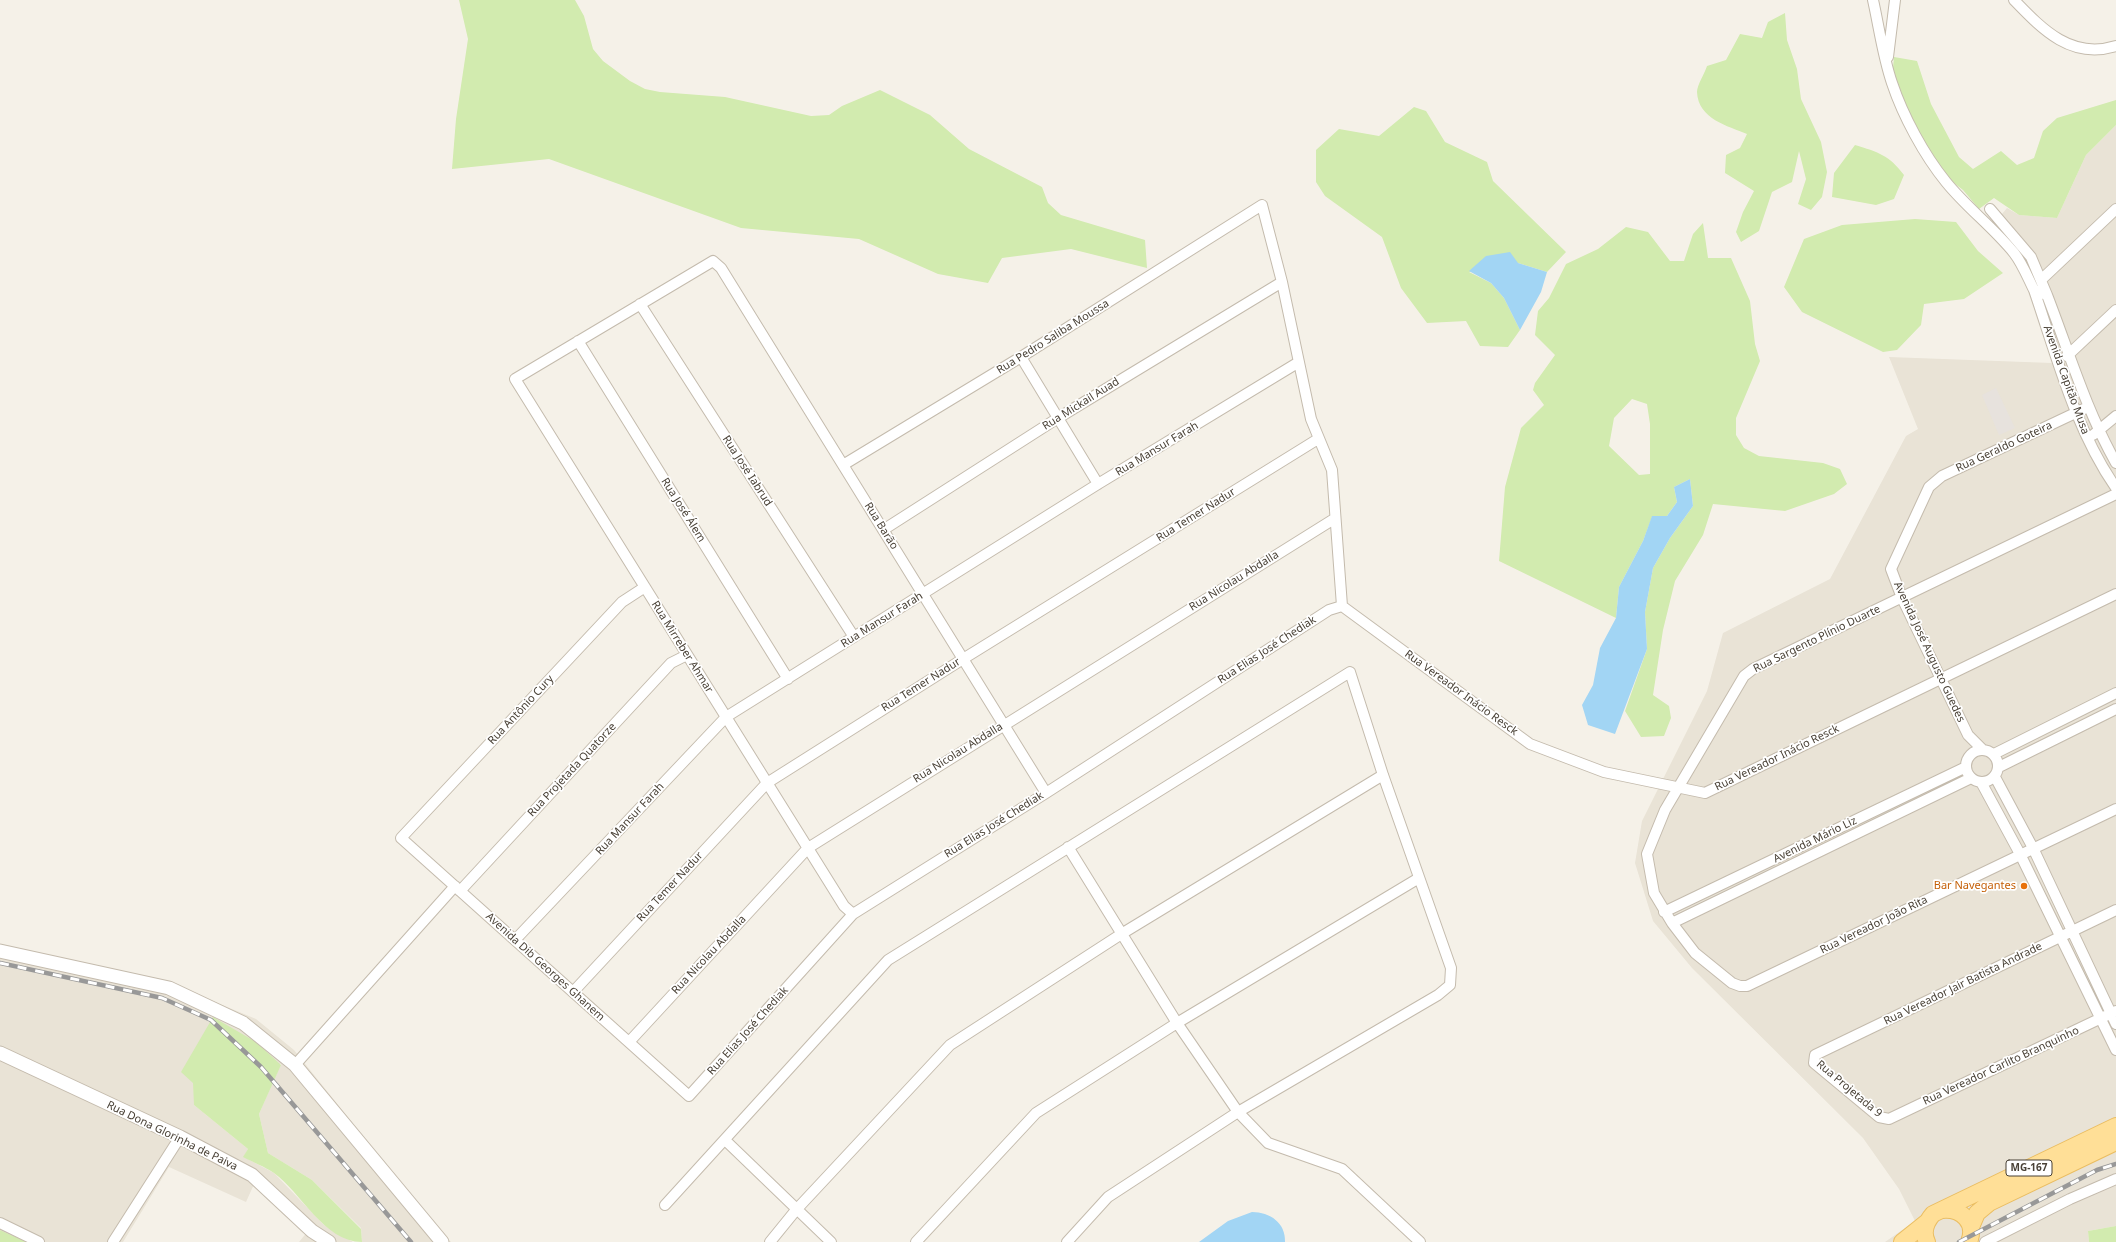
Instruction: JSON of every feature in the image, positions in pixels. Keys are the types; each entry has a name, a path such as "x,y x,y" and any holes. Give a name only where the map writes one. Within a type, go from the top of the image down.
{"main road":[{"name":"MG-167","path":"1902,1242 1927,1222 1933,1214 2116,1126"},
{"name":"MG-167","path":"1970,1234 1978,1212 1988,1203 2116,1142"},
{"name":"MG-167","path":"1942,1210 1951,1209 1960,1212 1967,1218 1970,1234"},
{"path":"1927,1222 1924,1230 1927,1242"}],"street":[{"name":"Avenida Capitão Musa","path":"1873,0 1891,82 1900,104 1931,160 1965,204 2014,254 2034,290 2076,413 2101,466 2116,488"},
{"path":"1887,62 1895,0"},
{"path":"2014,0 2045,32 2069,45 2098,49 2116,46"},
{"name":"Rua Pedro Saliba Moussa","path":"843,465 1021,357 1262,206 1282,282"},
{"name":"Avenida Capitão Musa","path":"1990,209 2030,257 2042,279 2070,353 2088,407 2099,432 2116,463"},
{"path":"2042,279 2116,209"},
{"name":"Rua Barão","path":"640,304 713,261 721,268 1046,793"},
{"path":"1282,282 1311,419 1332,470 1334,519 1342,606"},
{"name":"Rua Mickail Auad","path":"883,530 1058,418 1282,282"},
{"path":"2034,290 2047,295"},
{"path":"578,341 640,304"},
{"name":"Rua José Iabrud","path":"640,304 854,637"},
{"path":"2059,364 2116,310"},
{"name":"Rua Mirreber Ahmar","path":"578,341 515,379 844,906 853,914"},
{"name":"Rua José Álem","path":"578,341 788,679"},
{"path":"1021,357 1098,484"},
{"name":"Rua Mansur Farah","path":"515,940 726,717 1098,484 1299,362"},
{"name":"Rua Geraldo Goteira","path":"1934,482 1942,476 2088,407"},
{"path":"2088,440 2116,416"},
{"name":"Rua Temer Nadur","path":"573,992 767,783 963,659 1318,439"},
{"name":"Avenida José Augusto Guedes","path":"1934,482 1929,487 1891,569 1902,598 1968,735 1982,749"},
{"name":"Rua Sargento Plínio Duarte","path":"1740,986 1695,953 1664,912 1654,893 1647,854 1665,810 1680,788 1744,676 1753,669 2116,494"},
{"name":"Rua Nicolau Abdalla","path":"629,1042 808,848 1334,519"},
{"name":"Rua Antônio Cury","path":"401,838 622,602 645,587"},
{"name":"Rua Vereador Inácio Resck","path":"1342,606 1530,744 1604,772 1705,793 2116,594"},
{"name":"Rua Elias José Chediak","path":"690,1096 853,914 1046,793 1329,610 1342,606"},
{"name":"Rua Projetada Quatorze","path":"295,1065 458,888 671,664 687,655"},
{"path":"665,1205 888,960 1350,672 1383,775 1451,968 1450,985 1438,995 1238,1112 1108,1197 1067,1242"},
{"path":"1994,754 2116,693"},
{"path":"2116,709 1997,772 1986,782 1981,782 1971,778 1966,768 1969,756 1977,750 1982,749 1994,754 1997,757 1997,772 2071,932 2113,1012 2116,1024"},
{"name":"Avenida José Augusto Guedes","path":"1968,735 1969,756"},
{"name":"Avenida Mário Liz","path":"1664,912 1966,768"},
{"path":"770,1242 796,1210 950,1045 1123,933 1383,775"},
{"name":"Avenida Mário Liz","path":"1672,923 1971,778"},
{"path":"1981,782 2020,854 2116,1050"},
{"name":"Rua Vereador João Rita","path":"1740,986 1747,986 2116,809"},
{"name":"Avenida Dib Georges Ghanem","path":"401,838 690,1096"},
{"path":"1068,847 1123,933 1177,1023 1238,1112 1268,1143 1342,1169 1420,1242"},
{"path":"916,1242 1036,1113 1177,1023 1419,878"},
{"name":"Rua Vereador Jair Batista Andrade","path":"1814,1059 1815,1055 2116,910"},
{"path":"0,951 169,988 243,1023 295,1065 442,1242"},
{"name":"Rua Vereador Carlito Branquinho","path":"1885,1119 1889,1119 2113,1012"},
{"name":"Rua Dona Glorinha de Paiva","path":"0,1053 180,1138 252,1175 312,1231 329,1242"},
{"name":"Rua Projetada 9","path":"1814,1059 1814,1063 1879,1117 1885,1119"},
{"path":"113,1242 180,1138"},
{"path":"725,1140 796,1210 831,1242"},
{"path":"1984,1242 2070,1199 2116,1179"},
{"path":"0,1224 39,1242"}],"shaded area":[{"path":"2116,125 2116,1226 2088,1231 2089,1242 1885,1242 1915,1221 1899,1189 1863,1138 1692,968 1653,921 1635,863 1642,821 1707,691 1723,633 1830,579 1906,436 1918,429 1889,357 2052,363 2033,295 2018,265 1987,232 2007,208 2019,215 2057,218 2086,155"},
{"path":"1996,388 2015,428 1999,435 1982,395"},
{"path":"0,945 172,984 256,1019 294,1050 433,1223 451,1242 362,1242 361,1228 312,1180 268,1153 259,1114 281,1064 194,1083 194,1105 248,1149 244,1157 274,1173 324,1225 353,1242 299,1242 308,1231 255,1182 246,1202 169,1167 123,1242 27,1242 0,1230"}],"green space":[{"path":"459,0 575,0 584,16 593,49 603,61 630,81 645,89 660,92 725,97 811,116 829,115 842,106 880,90 930,115 969,149 1042,187 1048,203 1061,215 1145,240 1147,268 1071,249 1002,258 988,283 938,274 859,239 741,228 549,159 452,169 456,119 468,39"},
{"path":"1785,13 1787,40 1797,69 1801,99 1821,142 1827,172 1822,197 1811,210 1798,204 1806,179 1799,151 1792,182 1772,192 1759,231 1741,242 1736,232 1743,212 1754,191 1725,173 1726,155 1740,148 1747,134 1723,124 1708,115 1699,101 1697,89 1707,66 1726,60 1740,34 1762,38 1768,22"},
{"path":"1894,57 1917,61 1931,104 1959,157 1973,169 2001,151 2017,165 2034,158 2043,131 2057,118 2116,100 2116,125 2086,155 2057,218 2019,215 1994,198 1979,209 1963,190 1945,176 1906,111 1892,78"},
{"path":"1414,107 1426,111 1445,142 1487,162 1493,181 1566,252 1547,272 1518,263 1469,272 1491,283 1504,298 1520,330 1508,347 1480,346 1466,321 1427,323 1401,288 1382,237 1325,196 1316,182 1316,150 1339,129 1379,136"},
{"path":"1855,145 1882,155 1899,168 1904,175 1894,199 1876,205 1832,197 1834,173"},
{"path":"1915,219 1956,222 1978,251 2003,273 1964,299 1924,304 1921,325 1897,350 1883,352 1802,312 1784,287 1804,239 1842,225"},
{"path":"1703,223 1708,258 1731,258 1750,301 1755,344 1760,361 1736,418 1736,435 1744,448 1759,456 1823,463 1840,469 1847,484 1834,494 1785,511 1713,504 1703,535 1675,581 1663,630 1653,695 1669,706 1671,718 1664,736 1641,737 1625,711 1647,649 1645,612 1653,568 1670,538 1693,506 1690,479 1674,487 1677,502 1667,516 1652,517 1643,541 1619,587 1616,618 1499,561 1505,487 1521,428 1544,405 1533,390 1535,383 1555,355 1535,335 1538,311 1549,298 1566,264 1598,249 1626,227 1648,232 1670,261 1684,261 1693,234","holes":["1632,399 1647,404 1650,424 1650,474 1639,475 1609,446 1614,418"]},
{"path":"213,1017 256,1042 281,1065 259,1114 268,1153 312,1180 361,1229 362,1242 348,1240 336,1234 314,1215 284,1181 274,1173 243,1157 248,1149 194,1105 193,1083 181,1072"},
{"path":"2116,1226 2116,1242 2089,1242 2088,1231"},
{"path":"0,1230 27,1242 0,1242"}],"water":[{"path":"1510,252 1518,263 1547,272 1541,292 1520,330 1504,298 1491,283 1469,271 1486,256"},
{"path":"1690,479 1693,506 1670,538 1653,568 1645,612 1647,649 1615,734 1588,725 1582,705 1593,685 1600,648 1616,618 1619,587 1643,541 1652,516 1667,516 1677,502 1674,487"},
{"path":"1252,1212 1271,1216 1276,1220 1283,1229 1285,1242 1199,1242 1228,1221"}],"railway":[{"path":"0,963 162,998 211,1020 261,1067 411,1242"},
{"path":"1959,1242 2097,1170 2116,1164"}],"place":[{"name":"Bar Navegantes","path":"2024,886"}]}
